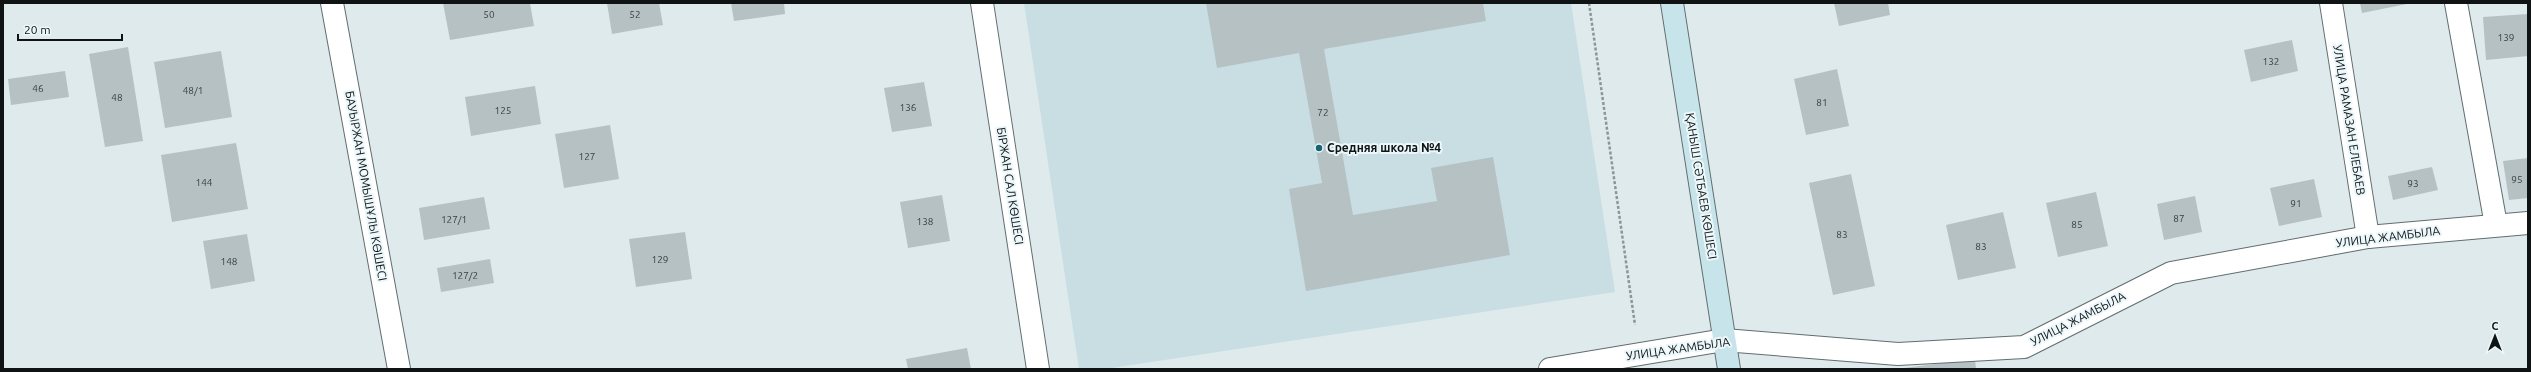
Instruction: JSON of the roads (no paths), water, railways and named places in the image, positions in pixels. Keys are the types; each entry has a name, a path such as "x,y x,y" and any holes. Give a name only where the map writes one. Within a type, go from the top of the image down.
{"street":[{"name":"БАУЫРЖАН МОМЫШҰЛЫ КӨШЕСІ","path":"332,3 399,369"},
{"name":"БІРЖАН САЛ КӨШЕСІ","path":"982,3 1038,369"},
{"name":"ҚАНЫШ СӘТБАЕВ КӨШЕСІ","path":"1672,3 1729,369"},
{"name":"УЛИЦА РАМАЗАН ЕЛЕБАЕВ","path":"2330,3 2368,237"},
{"path":"2456,3 2496,225"},
{"name":"УЛИЦА ЖАМБЫЛА","path":"1550,369 1724,340 1898,354 2024,347 2170,273 2368,237 2528,222"}],"place":[{"name":"Средняя школа №4","path":"1319,148"}]}
